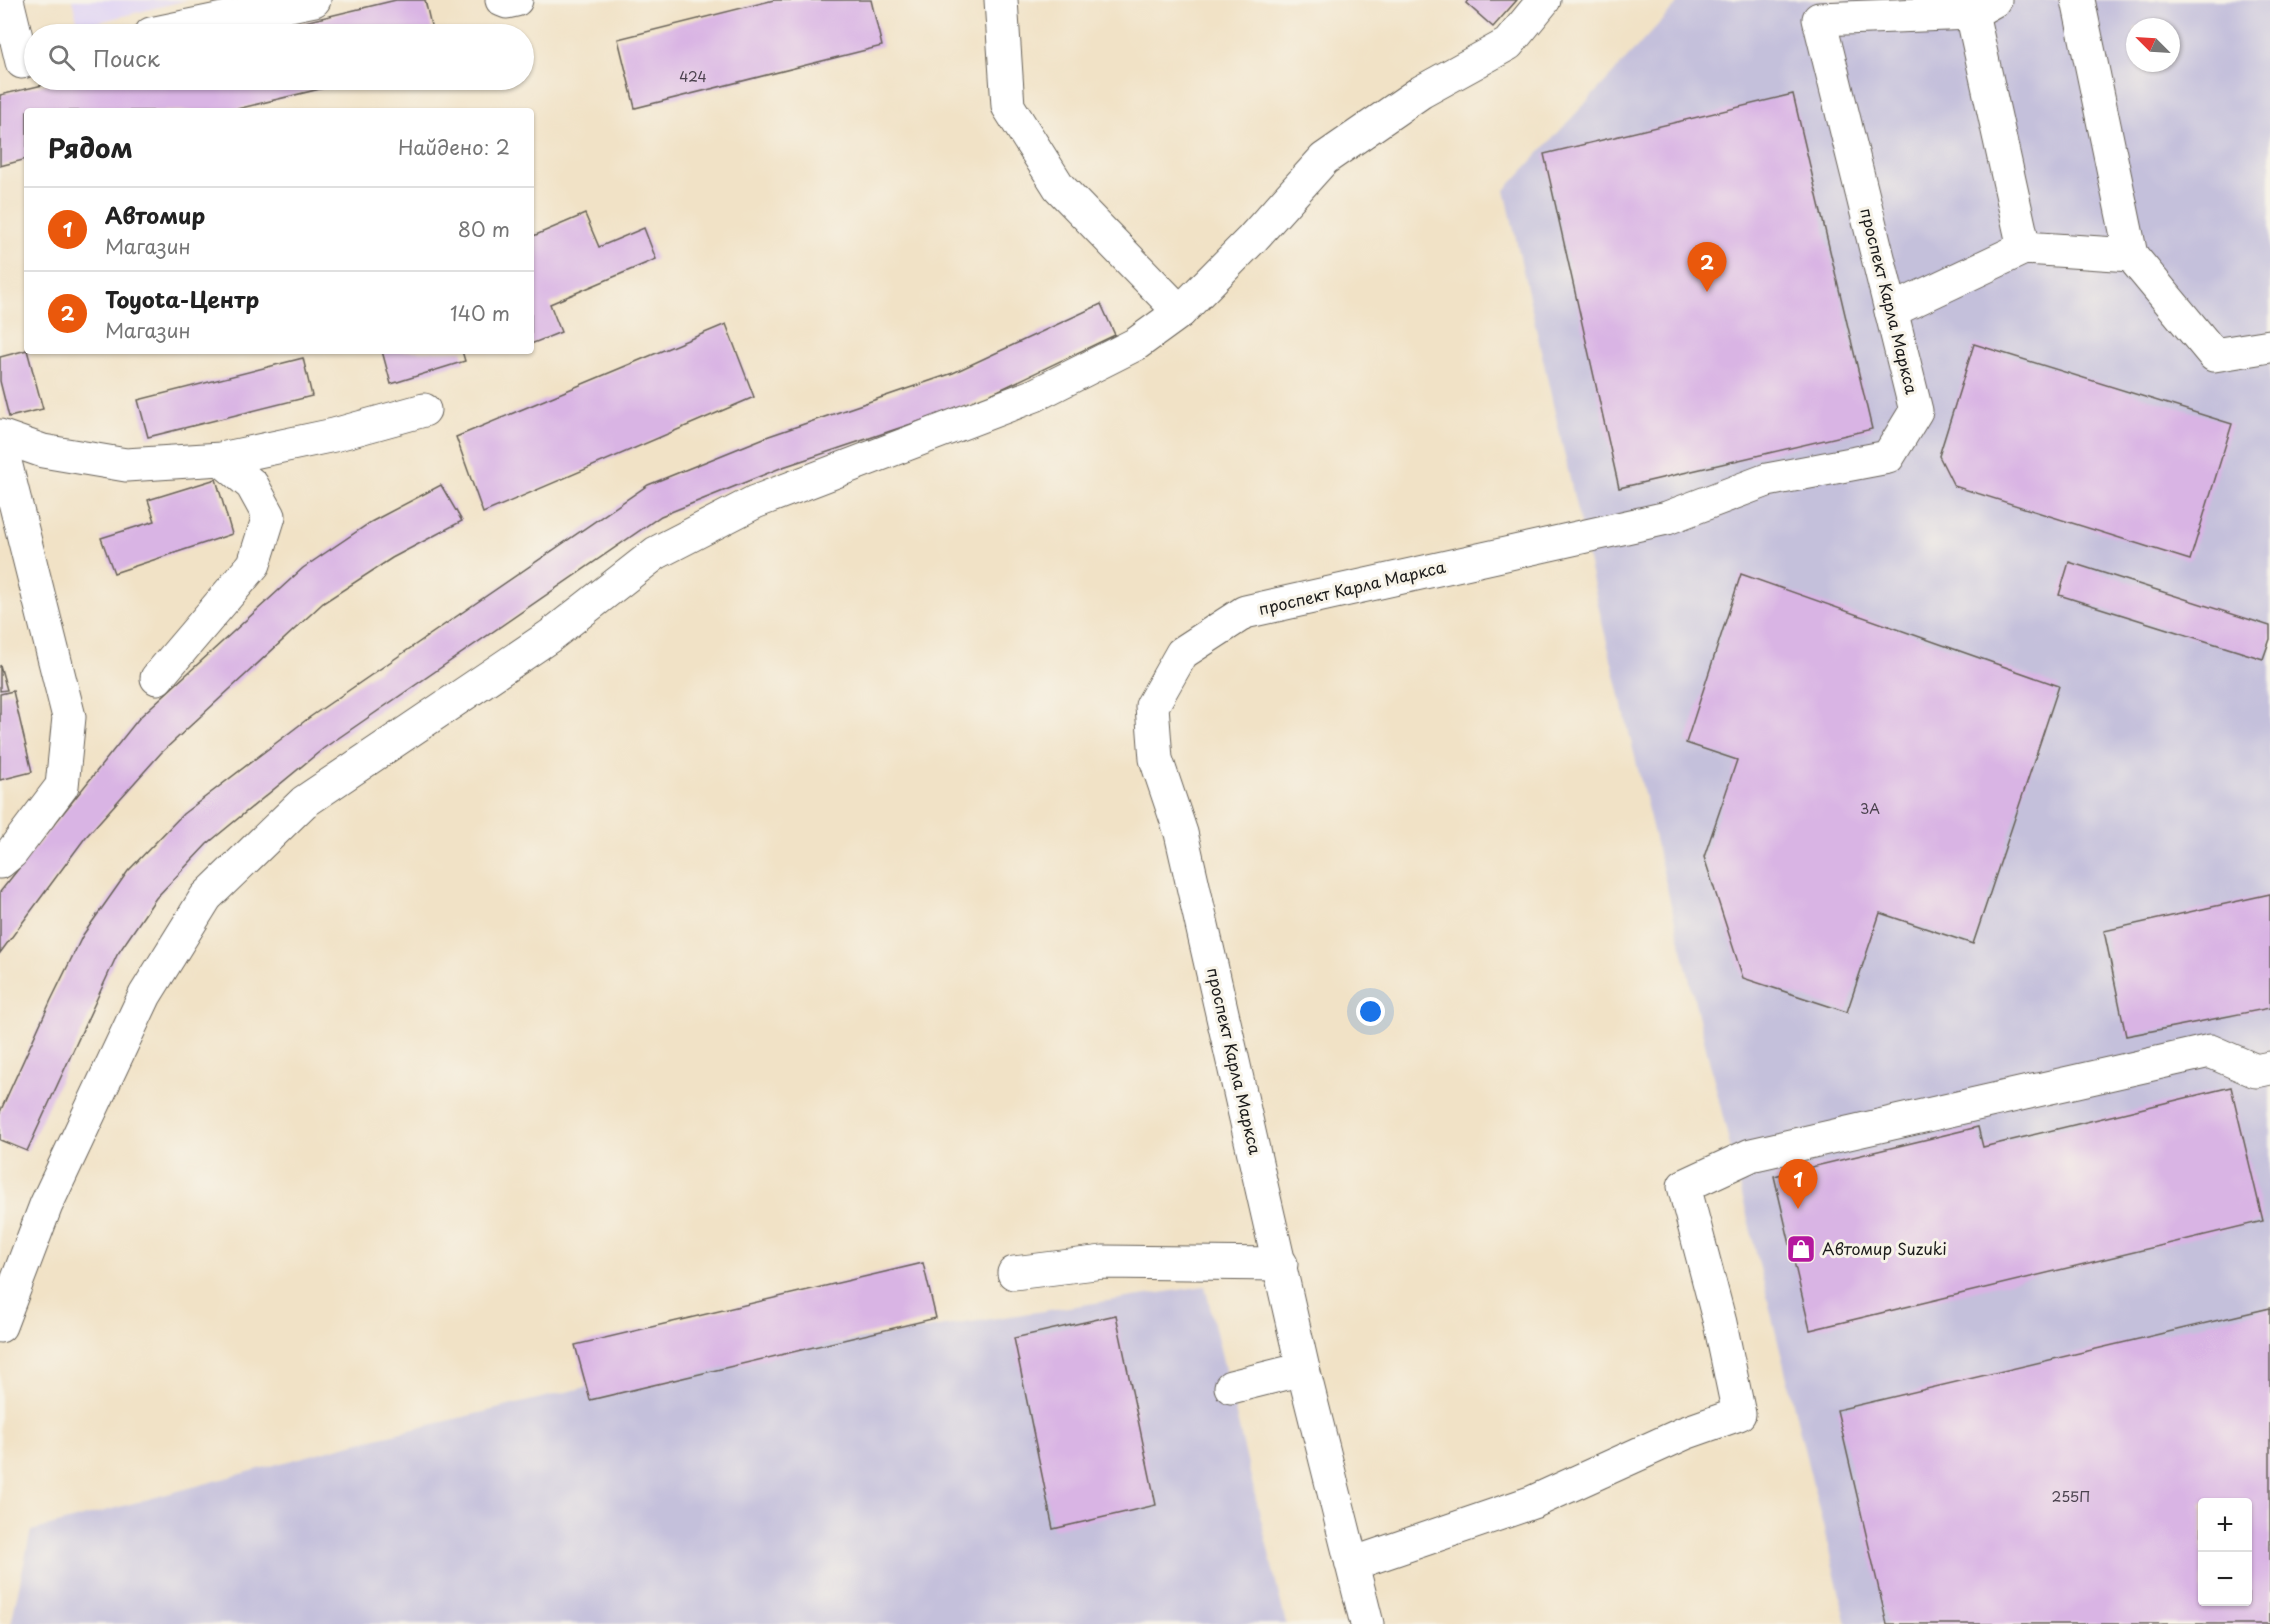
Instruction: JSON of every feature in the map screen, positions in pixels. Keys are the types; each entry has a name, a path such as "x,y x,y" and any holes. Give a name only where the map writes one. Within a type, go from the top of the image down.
{"street":[{"path":"7,0 19,63"},
{"path":"199,24 314,0"},
{"path":"502,0 507,2 516,0"},
{"path":"1001,0 1008,106 1059,187 1180,312"},
{"path":"0,1326 46,1205 145,995 206,897 304,802 550,636 656,553 755,502 1035,395 1136,344 1180,312 1252,239 1324,159 1421,92 1508,44 1544,0"},
{"path":"2078,0 2132,255 2214,355 2270,346"},
{"path":"1983,6 2024,248"},
{"name":"проспект Карла Маркса","path":"1367,1624 1303,1369 1281,1264 1181,832 1156,759 1152,706 1182,653 1245,612 1666,518 1767,480 1888,457 1916,411 1819,19 1983,6"},
{"path":"1892,311 2024,248 2132,255"},
{"path":"0,436 43,451 126,465 221,459 334,435 424,410"},
{"path":"0,442 69,717 62,786 12,852 0,862"},
{"path":"157,678 254,564 269,516 252,485 221,459"},
{"path":"1352,1564 1533,1502 1685,1433 1739,1414 1720,1323 1684,1186 1751,1155 2210,1051 2256,1071 2270,1068"},
{"path":"1014,1274 1103,1262 1281,1264"},
{"path":"1231,1386 1303,1369"}],"shaded area":[{"path":"72,0 187,0 91,24 78,24"},
{"path":"1681,0 2270,0 2270,1624 1847,1624 1602,622 1505,190"},
{"path":"1205,1286 1286,1624 11,1624 31,1531 348,1445 653,1371"}],"building":[{"path":"396,0 425,0 431,24 296,24"},
{"path":"774,0 871,0 882,46 635,108 618,39"},
{"path":"1468,0 1517,0 1493,27 1466,3"},
{"path":"24,89 316,90 241,108 24,108 24,160 0,166 0,95"},
{"path":"1793,94 1872,429 1619,488 1544,154"},
{"path":"585,214 599,247 644,228 656,259 550,304 561,332 534,343 534,236"},
{"path":"1101,304 1115,335 968,405 783,467 661,516 324,748 207,844 156,898 117,955 27,1151 0,1140 0,1112 51,1000 83,935 128,871 183,814 310,717 648,485 769,436 953,373"},
{"path":"726,324 754,397 483,513 456,437"},
{"path":"1974,344 2232,424 2190,560 1954,486 1939,456"},
{"path":"24,351 24,354 28,354 43,409 9,417 0,381 0,357"},
{"path":"383,354 463,354 465,361 391,384"},
{"path":"303,358 312,396 148,437 138,400"},
{"path":"216,479 232,534 114,573 101,538 155,521 148,500"},
{"path":"441,485 462,521 392,558 323,603 161,753 85,838 0,953 0,892 140,717 303,568 371,522"},
{"path":"2069,562 2270,626 2270,639 2263,659 2059,595"},
{"path":"1741,574 2059,686 1973,944 1880,913 1847,1012 1743,978 1704,857 1737,760 1686,743"},
{"path":"0,665 7,690 0,691"},
{"path":"13,691 32,772 0,780 0,694"},
{"path":"2270,894 2270,1008 2126,1036 2104,931"},
{"path":"2231,1087 2263,1221 1810,1330 1774,1176 1978,1127 1983,1147"},
{"path":"923,1263 936,1318 590,1400 575,1345"},
{"path":"2270,1308 2270,1624 1887,1624 1837,1410"},
{"path":"1116,1315 1156,1505 1053,1529 1014,1338"}],"place":[{"name":"Toyota-Центр","path":"1707,292"},
{"name":"Автомир","path":"1798,1209"},
{"name":"Автомир Suzuki","path":"1801,1249"}]}
